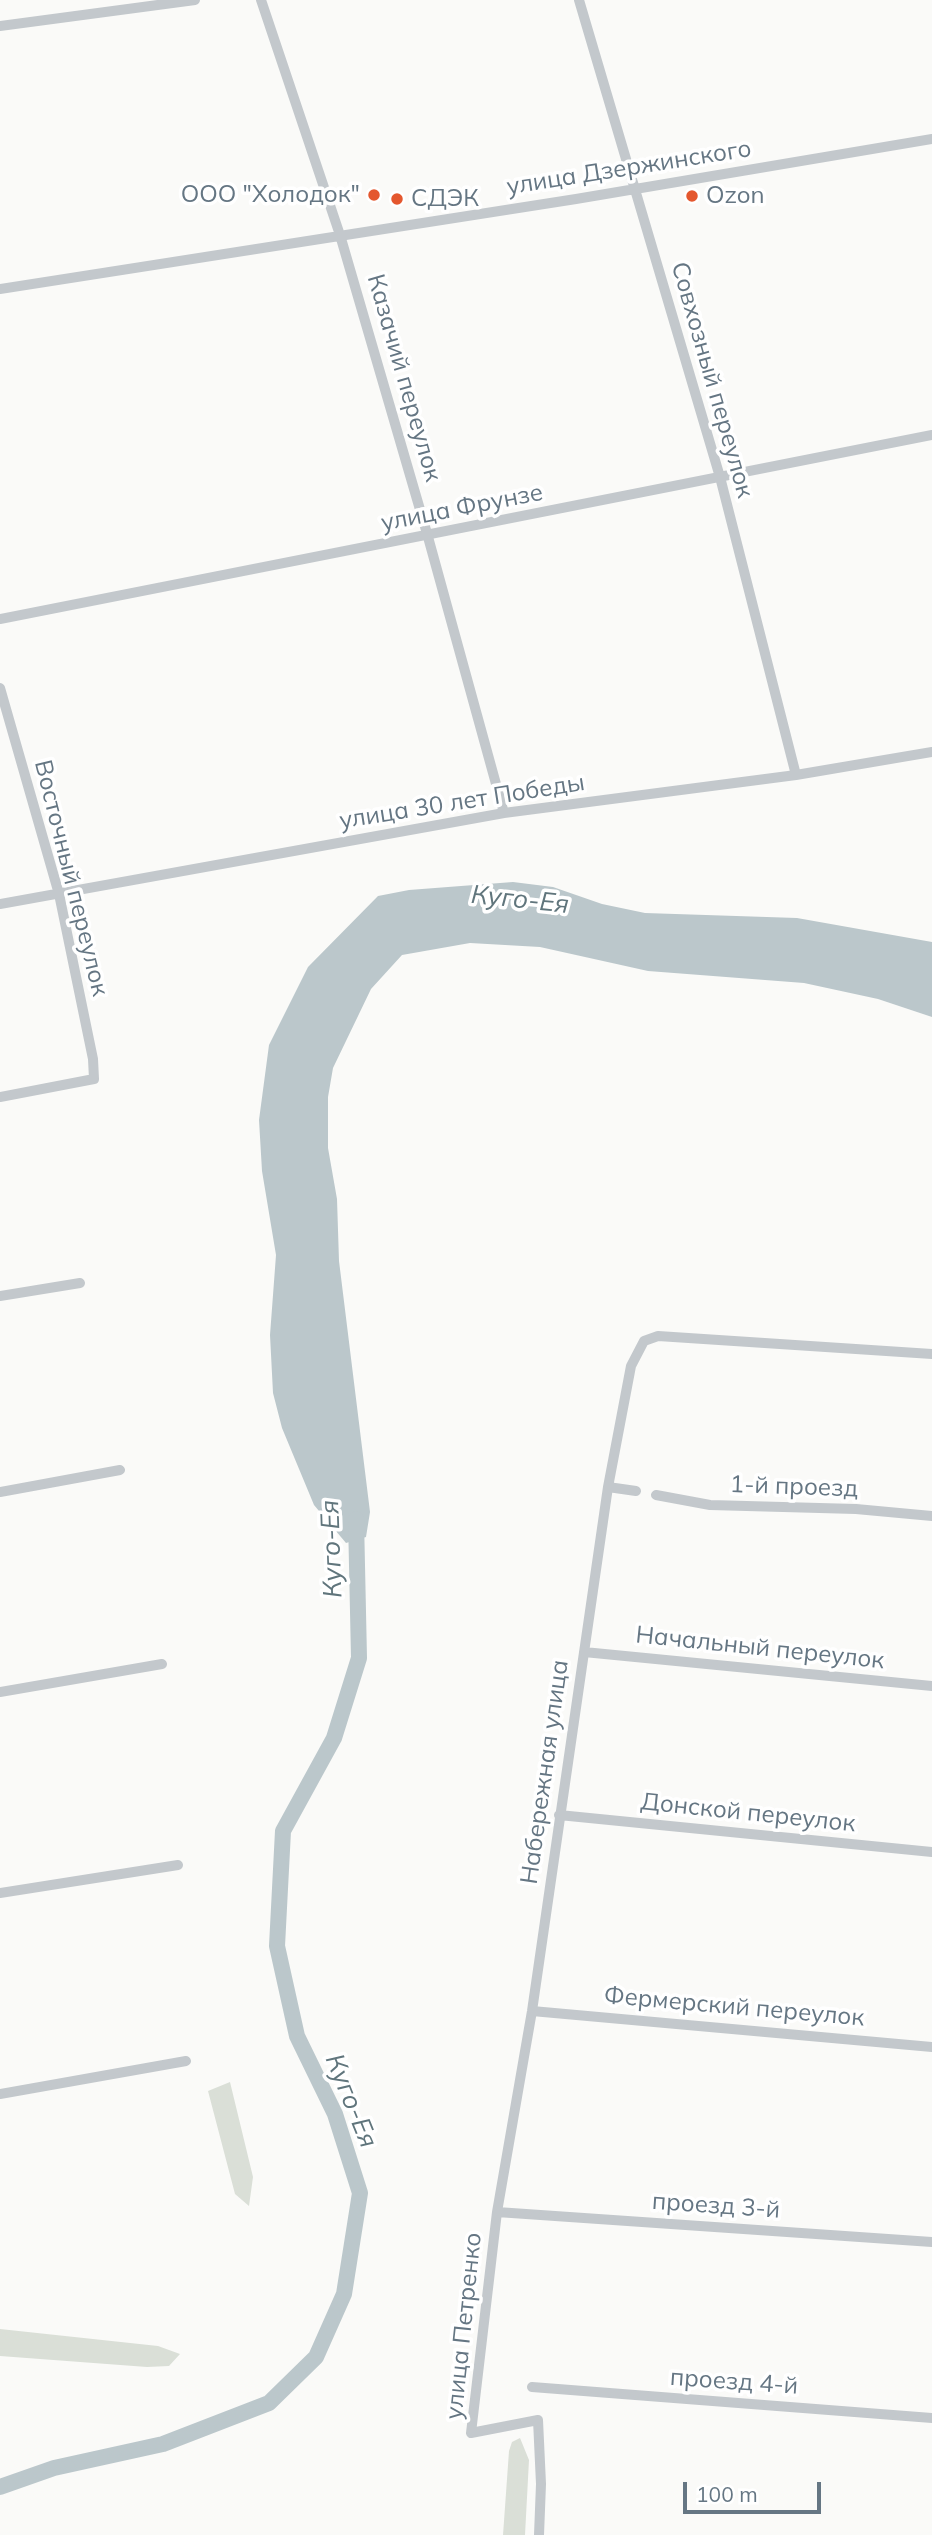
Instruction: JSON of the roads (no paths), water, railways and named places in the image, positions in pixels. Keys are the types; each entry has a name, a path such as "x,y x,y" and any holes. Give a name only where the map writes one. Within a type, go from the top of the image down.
{"street":[{"path":"0,26 195,0"},
{"name":"Казачий переулок","path":"261,0 340,235 505,814"},
{"name":"Совхозный переулок","path":"579,0 720,477 796,775"},
{"name":"улица Дзержинского","path":"0,289 635,189 932,139"},
{"name":"улица Фрунзе","path":"0,619 428,537 932,435"},
{"name":"Восточный переулок","path":"0,688 58,894 93,1059 94,1079 0,1097"},
{"name":"улица 30 лет Победы","path":"0,904 505,814 796,775 932,752"},
{"path":"0,1296 80,1283"},
{"name":"Набережная улица","path":"497,2213 532,2011 608,1487 631,1366 644,1341 673,1336 932,1354"},
{"path":"0,1492 120,1470"},
{"path":"608,1487 636,1491"},
{"name":"1-й проезд","path":"656,1495 710,1505 856,1509 932,1516"},
{"name":"Начальный переулок","path":"584,1652 932,1686"},
{"path":"0,1692 162,1664"},
{"name":"Донской переулок","path":"559,1815 932,1852"},
{"path":"0,1893 178,1865"},
{"name":"Фермерский переулок","path":"532,2011 932,2047"},
{"path":"0,2094 186,2061"},
{"name":"проезд 3-й","path":"497,2213 932,2242"},
{"name":"улица Петренко","path":"497,2213 471,2433 538,2420 541,2484 539,2535"},
{"name":"проезд 4-й","path":"532,2387 932,2418"}],"water":[{"path":"513,882 553,887 602,904 645,913 797,918 932,942 932,1017 878,999 804,983 648,971 540,947 470,943 402,955 371,989 333,1068 328,1097 328,1148 337,1199 339,1261 370,1512 366,1537 346,1543 314,1505 282,1428 273,1393 270,1335 276,1255 262,1171 259,1120 269,1045 308,967 378,896 409,890"}],"waterway":[{"name":"Куго-Ея","path":"0,2487 54,2468 163,2444 269,2403 316,2357 344,2294 360,2193 335,2114 297,2036 277,1946 283,1831 334,1738 359,1658 356,1519"}],"place":[{"name":"ООО \"Холодок\"","path":"374,195"},
{"name":"Ozon","path":"692,196"},
{"name":"СДЭК","path":"397,199"}]}
